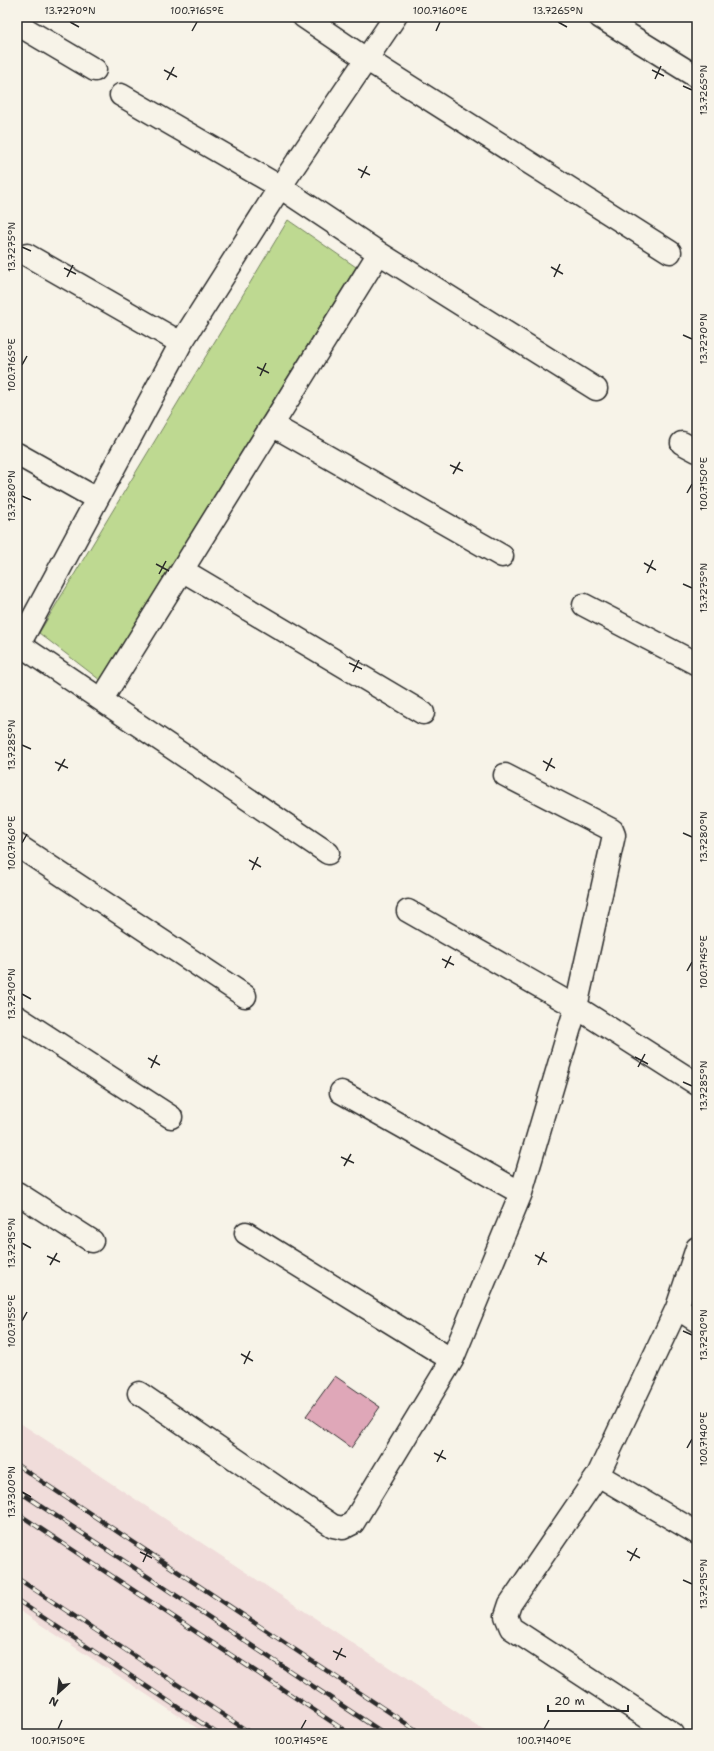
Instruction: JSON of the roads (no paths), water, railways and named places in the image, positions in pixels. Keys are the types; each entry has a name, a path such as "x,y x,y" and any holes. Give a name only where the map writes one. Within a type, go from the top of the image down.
{"street":[{"path":"304,17 366,59 670,252"},
{"path":"328,853 102,699 18,645 181,343 280,187 395,17"},
{"path":"600,17 697,77"},
{"path":"17,24 95,70"},
{"path":"121,96 280,187 379,253 596,389"},
{"path":"102,699 379,253"},
{"path":"27,255 181,343"},
{"path":"272,425 502,556"},
{"path":"17,454 97,499"},
{"path":"182,570 423,713"},
{"path":"584,605 697,664"},
{"path":"139,1393 333,1526 343,1528 353,1523 452,1360 521,1193 576,1007 614,835 612,830 505,775"},
{"path":"17,845 245,996"},
{"path":"408,911 576,1007 697,1084"},
{"path":"17,1017 171,1117"},
{"path":"341,1092 521,1193"},
{"path":"17,1193 92,1241"},
{"path":"246,1232 452,1360"},
{"path":"673,1734 511,1628 508,1624 506,1616 510,1604 598,1475 677,1308 697,1248"},
{"path":"677,1308 697,1321"},
{"path":"598,1475 697,1533"}],"railway":[{"path":"17,1465 422,1734"},
{"path":"17,1490 385,1734"},
{"path":"17,1513 350,1734"},
{"path":"17,1578 252,1734"},
{"path":"17,1600 218,1734"}]}
